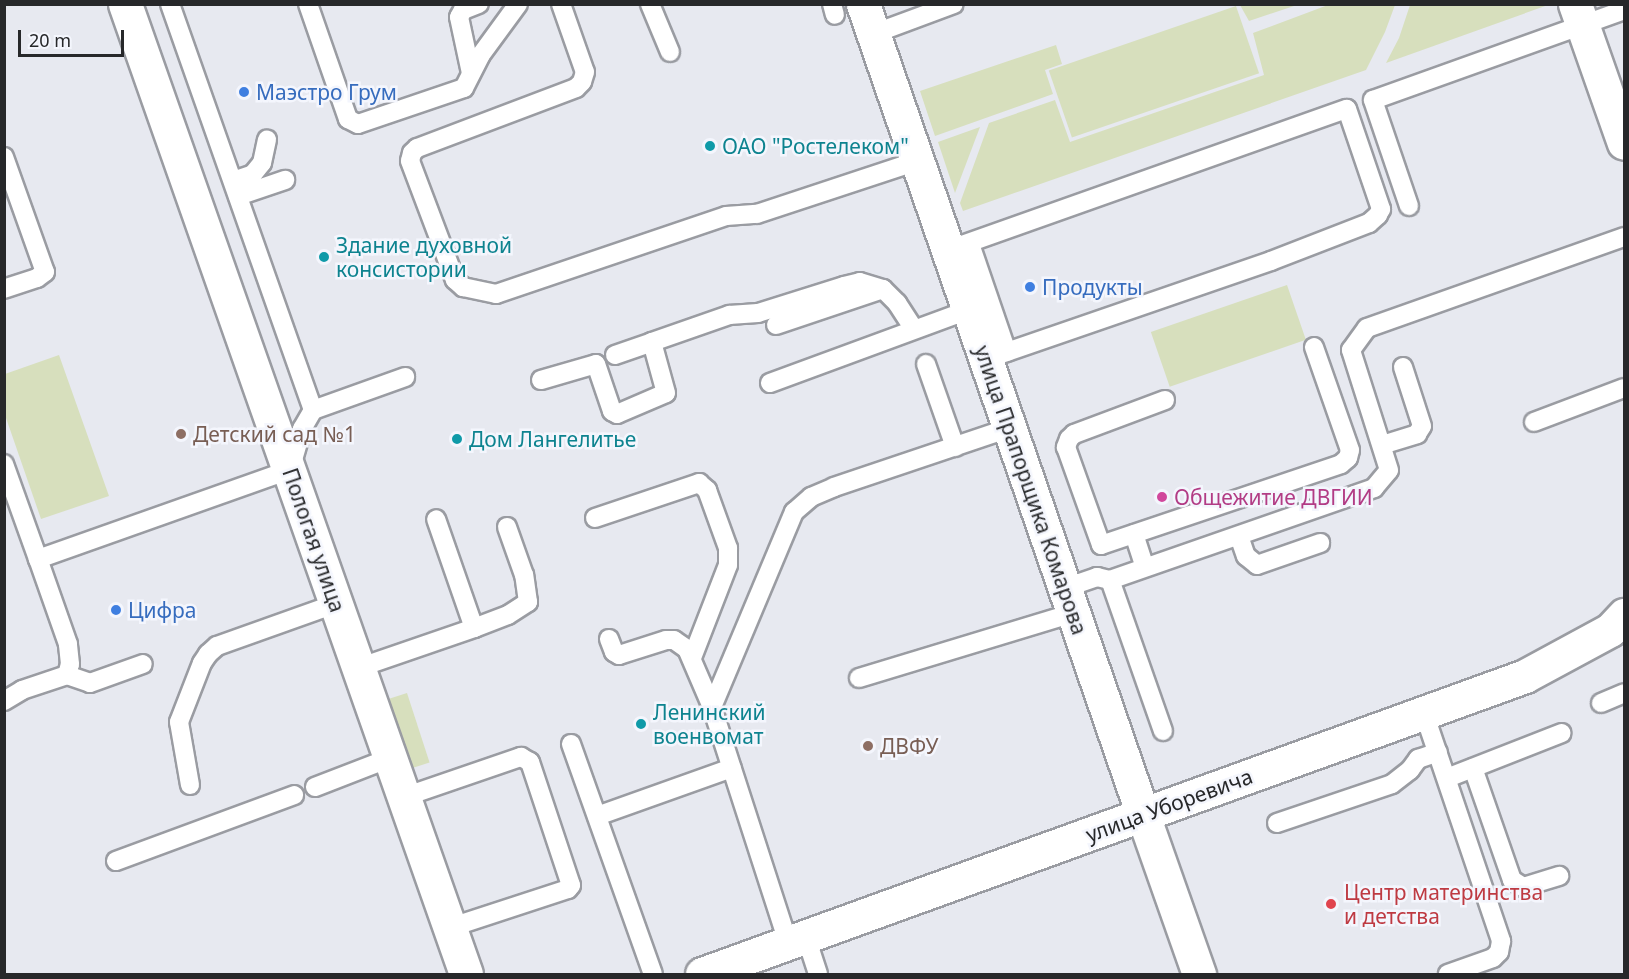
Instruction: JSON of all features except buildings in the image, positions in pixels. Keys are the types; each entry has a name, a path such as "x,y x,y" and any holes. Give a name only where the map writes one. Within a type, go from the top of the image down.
{"main road":[{"name":"Пологая улица","path":"125,4 466,975"},
{"name":"улица Прапорщика Комарова","path":"851,14 916,161 959,247 968,310 996,356 1009,428 1198,975"},
{"path":"1579,14 1624,143"},
{"name":"улица Уборевича","path":"702,975 1525,676 1610,630 1624,615"}],"lane":[{"path":"171,4 313,410"},
{"path":"308,4 348,119 358,124 464,88 471,73 518,4"},
{"path":"471,73 459,17 463,10 479,4"},
{"path":"561,4 585,72 582,82 576,88 417,148 412,153 410,161 455,280 464,287 496,294 726,216 757,214 916,161"},
{"path":"650,4 670,52"},
{"path":"851,14 954,4"},
{"path":"1409,206 1373,100 1579,14 1624,10"},
{"path":"1347,109 1381,209 1378,216 1357,229 996,356 959,247 1347,109"},
{"path":"236,188 253,174 261,163 267,140"},
{"path":"4,157 45,272 37,278 4,289"},
{"path":"236,188 285,180"},
{"path":"858,678 1069,600 1104,578 1239,536 1374,488 1389,470 1351,350 1367,328 1624,237"},
{"path":"615,355 729,315 758,313 860,282 883,289 897,303 914,329"},
{"path":"776,325 883,289"},
{"path":"770,383 968,310"},
{"path":"541,380 596,364 612,411 616,414 666,393 652,342"},
{"path":"1101,545 1341,464 1348,458 1350,450 1314,346"},
{"path":"926,364 954,447"},
{"path":"1382,445 1417,434 1422,426 1403,368"},
{"path":"38,559 290,470 302,429 313,410 405,377"},
{"path":"1534,422 1624,387"},
{"path":"1163,731 1097,559 1101,545 1066,447 1074,434 1165,400"},
{"path":"712,707 794,512 811,496 1009,428"},
{"path":"4,464 68,644 70,664 67,675"},
{"path":"596,518 699,483 707,490 728,548 728,565 692,658"},
{"path":"436,519 474,628"},
{"path":"358,668 508,615 528,602 524,575 507,527"},
{"path":"1134,534 1145,567"},
{"path":"1239,536 1246,556 1257,565 1320,543"},
{"path":"190,785 179,722 202,663 208,654 217,646 335,604"},
{"path":"609,639 614,652 622,655 666,639 674,640 687,649 712,707 732,768 797,940 818,975"},
{"path":"4,701 22,690 67,675 90,683 143,664"},
{"path":"1600,703 1624,693"},
{"path":"1424,713 1501,941 1499,952 1493,958 1448,975"},
{"path":"1447,778 1562,733"},
{"path":"571,744 653,975"},
{"path":"1277,823 1392,784 1410,770 1418,759 1438,752"},
{"path":"404,797 521,757 530,762 534,773 571,885 568,889 449,928"},
{"path":"315,787 390,758"},
{"path":"597,816 732,768"},
{"path":"1473,768 1512,880 1523,887 1559,876"},
{"path":"116,861 294,795"}],"green space":[{"path":"1548,4 1386,63 1399,38 1410,5"},
{"path":"1240,5 1297,5 1249,21"},
{"path":"1328,5 1395,5 1385,32 1366,70 963,211 960,203 989,123 1055,100 1070,142 1264,75 1253,33"},
{"path":"1236,6 1259,73 1072,138 1049,70"},
{"path":"1056,45 1062,64 1045,70 1053,94 935,136 920,91"},
{"path":"980,127 955,193 938,142"},
{"path":"1287,285 1306,340 1170,387 1151,332"},
{"path":"59,355 109,496 41,519 5,415 5,374"},
{"path":"407,693 430,762 400,772 378,703"}],"place":[{"name":"Маэстро Грум","path":"244,92"},
{"name":"ОАО \"Ростелеком\"","path":"710,146"},
{"name":"Здание духовной консистории","path":"324,257"},
{"name":"Продукты","path":"1030,287"},
{"name":"Детский сад №1","path":"181,434"},
{"name":"Дом Лангелитье","path":"457,439"},
{"name":"Общежитие ДВГИИ","path":"1162,497"},
{"name":"Цифра","path":"116,610"},
{"name":"Ленинский военвомат","path":"641,724"},
{"name":"ДВФУ","path":"868,746"},
{"name":"Центр материнства и детства","path":"1331,904"}]}
